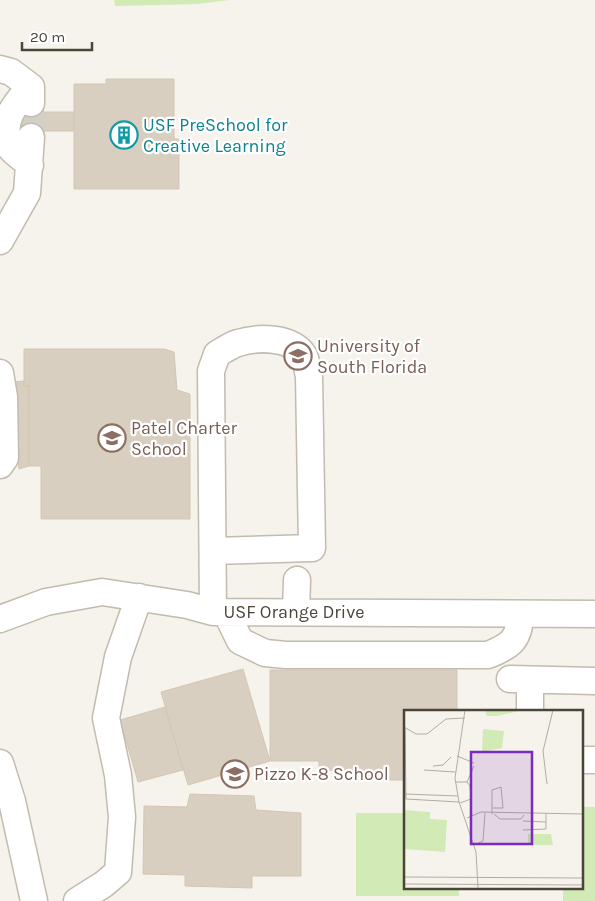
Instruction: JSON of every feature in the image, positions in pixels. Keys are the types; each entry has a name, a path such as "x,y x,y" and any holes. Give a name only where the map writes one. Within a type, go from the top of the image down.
{"street":[{"path":"0,69 11,72 31,97 13,105 7,118 6,134 10,147 30,165"},
{"path":"0,241 27,193 31,137"},
{"path":"214,551 312,548 309,376 304,357 294,346 277,341 256,339 236,344 217,354 211,371 214,551 219,612 240,641 265,653 286,655 488,654 502,649 513,641 520,630 520,614"},
{"path":"0,373 4,397 5,458 0,465"},
{"path":"296,612 297,580"},
{"name":"USF Orange Drive","path":"0,619 46,602 102,592 187,604 219,612 595,614"},
{"path":"77,901 104,884 118,872 122,817 118,775 106,718 118,657 139,597"},
{"path":"530,710 520,679 595,680"},
{"path":"582,760 595,760"},
{"path":"0,763 12,801 34,901"}],"green space":[{"path":"114,0 230,0 198,4 115,6"},
{"path":"582,807 595,807 595,901 563,901 563,888 582,888"},
{"path":"356,813 404,813 404,888 459,888 459,896 356,896"}],"building":[{"name":"USF PreSchool for Creative Learning","path":"106,79 174,79 174,139 179,139 179,189 74,189 74,84 106,84"},
{"path":"19,107 38,112 74,112 74,131 38,131 19,137"},
{"path":"24,349 164,349 174,352 177,390 190,394 190,519 41,519 41,466 29,466 29,386 24,386"},
{"path":"24,381 24,386 29,386 29,466 19,469 9,395 12,382"},
{"path":"243,669 270,761 188,785 161,692"},
{"path":"270,670 457,670 457,710 404,710 404,780 354,780 354,771 319,770 319,761 270,761"},
{"path":"165,707 183,770 138,782 120,720"},
{"path":"190,794 254,796 256,810 301,813 301,876 252,876 252,888 185,886 185,875 143,874 144,806 187,807"}],"tunnel":[{"path":"31,107 31,137"}],"place":[{"name":"USF PreSchool for Creative Learning","path":"124,135"},
{"name":"University of South Florida","path":"298,356"},
{"name":"Patel Charter School","path":"112,438"},
{"name":"Pizzo K-8 School","path":"235,774"}]}
